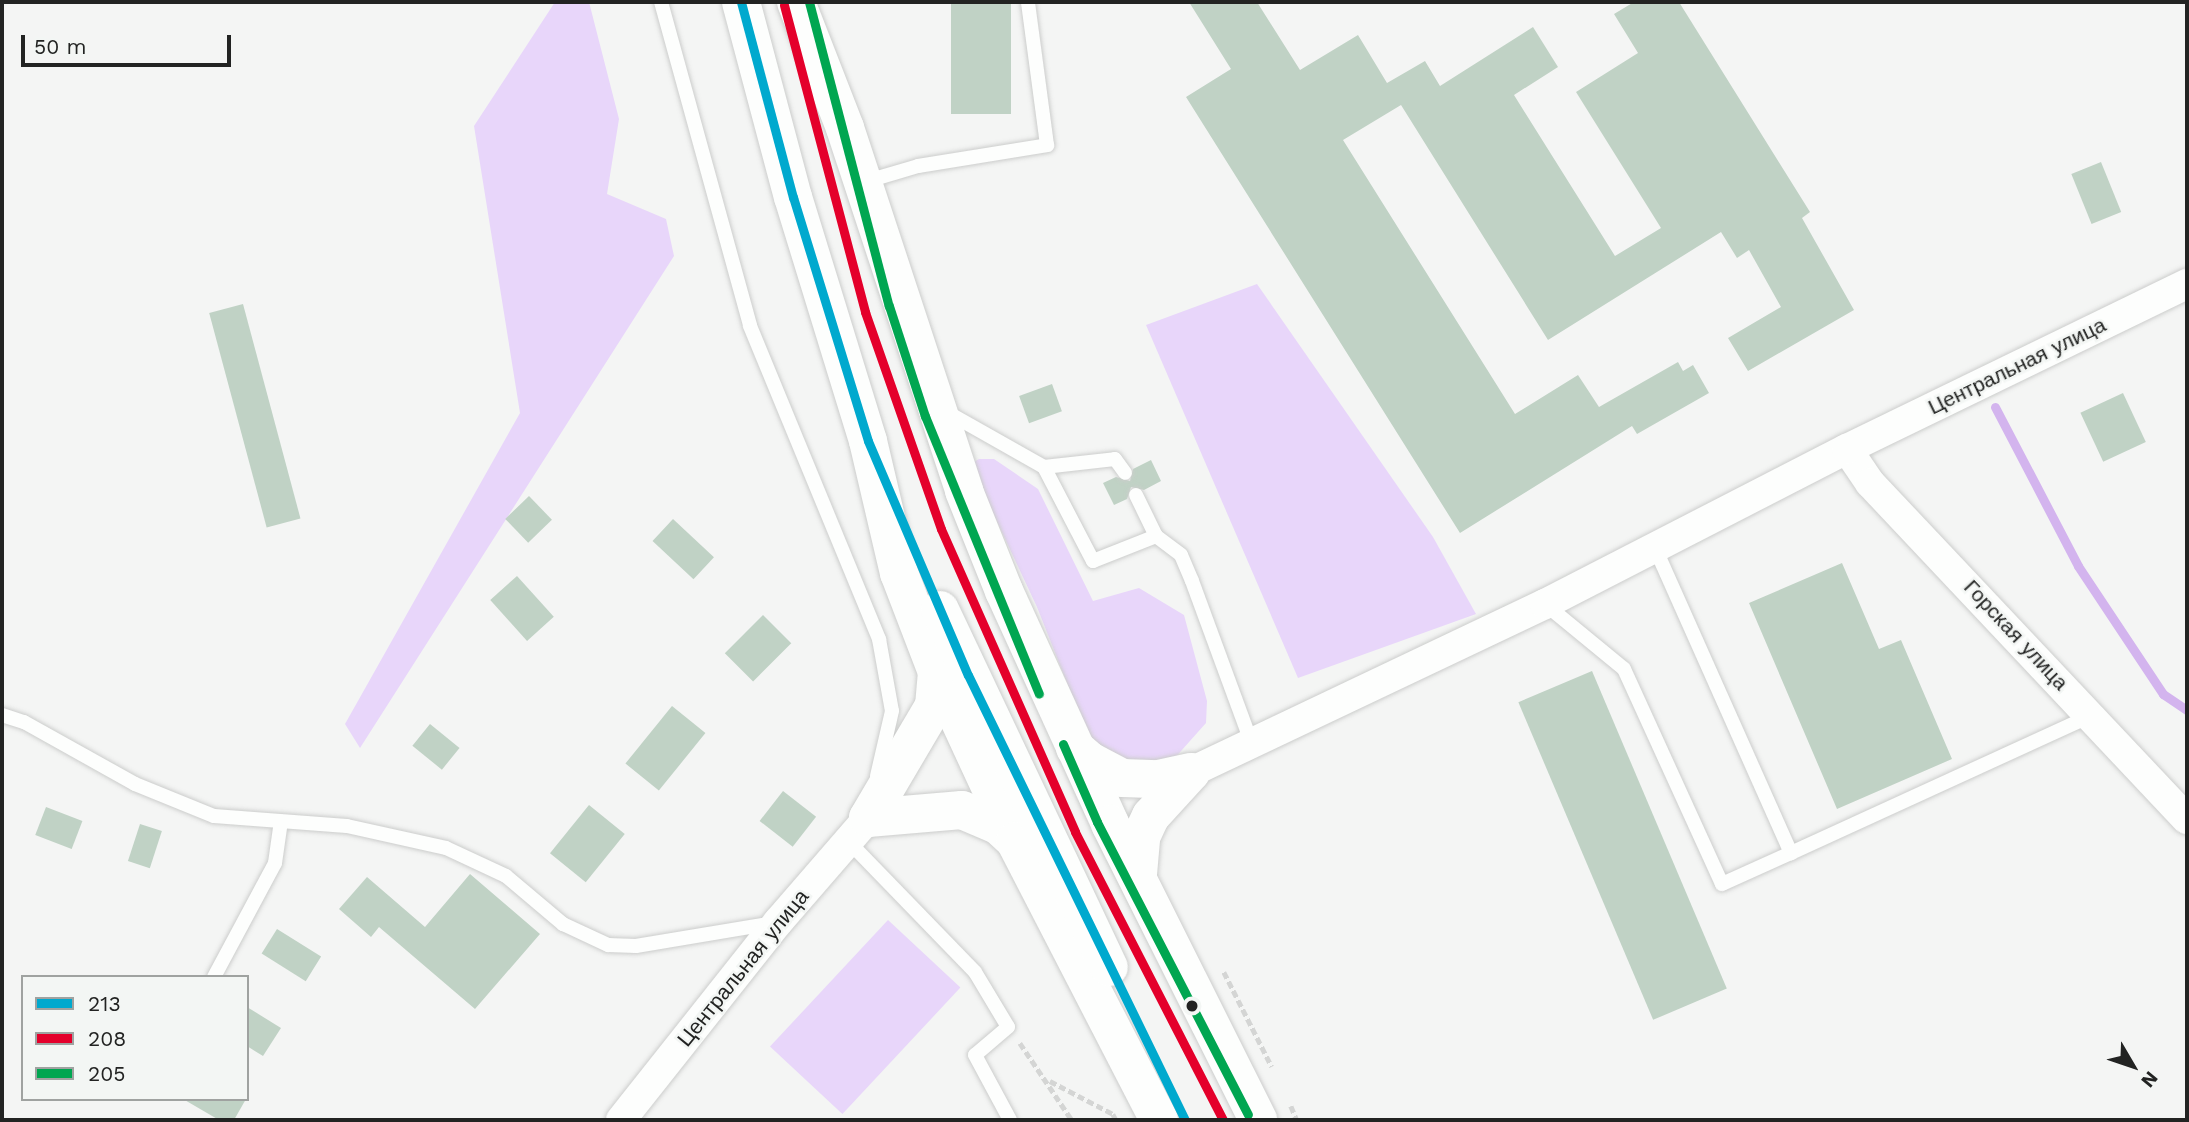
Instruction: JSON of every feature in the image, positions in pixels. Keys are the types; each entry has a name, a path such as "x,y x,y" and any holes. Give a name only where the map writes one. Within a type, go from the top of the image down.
{"main road":[{"path":"741,2 793,197 868,441 899,573 937,672 1015,841 1159,1120"},
{"path":"796,2 862,183 933,404 1004,591 1075,748 1138,874 1272,1108"},
{"path":"796,2 877,309 953,525 1086,827 1237,1120"},
{"path":"868,441 968,675 1185,1120"},
{"path":"858,830 934,706 937,672"},
{"path":"1075,748 1090,761 1122,778 1158,779 1191,772"},
{"path":"1138,874 1141,837 1152,816 1191,772"},
{"path":"858,830 961,810 998,825 1015,841"}],"street":[{"name":"Центральная улица","path":"1191,772 1251,741 1656,550 1847,449 2187,284"},
{"name":"Горская улица","path":"1847,449 1870,483 2187,820"},
{"name":"Центральная улица","path":"621,1120 778,922 858,830"}],"lane":[{"path":"661,2 750,326 879,639 892,711 858,830 975,972 1008,1027 975,1055 1010,1120"},
{"path":"862,183 918,166 1047,145 1028,2"},
{"path":"933,404 1045,467 1093,561 1156,536"},
{"path":"1045,467 1115,459 1125,473"},
{"path":"1136,495 1156,536 1181,555 1251,741"},
{"path":"1656,550 1791,853"},
{"path":"1545,604 1625,669 1722,884 2090,716"},
{"path":"2,715 24,722 174,801 214,816 396,834 456,852 506,876 563,924 608,946 636,946 778,922"},
{"path":"215,975 275,863 281,821"}],"path":[{"path":"1219,964 1274,1071"},
{"path":"1008,1027 1049,1080 1072,1120"},
{"path":"1049,1080 1113,1114 1116,1120"},
{"path":"1272,1108 1297,1120"}],"shaded area":[{"path":"555,2 589,2 619,119 607,194 666,219 674,256 360,748 345,724 520,413 474,126"},
{"path":"1257,284 1433,537 1476,614 1298,678 1146,325"},
{"path":"979,459 994,459 1038,489 1093,601 1139,588 1184,615 1207,701 1206,723 1173,760 1146,771 1093,749 1037,607 970,464"},
{"path":"888,920 960,988 842,1114 770,1047"}],"building":[{"path":"951,2 1011,2 1011,114 951,114"},
{"path":"1189,2 1257,2 1300,70 1358,35 1387,83 1425,61 1440,86 1533,27 1558,67 1514,95 1615,256 1661,228 1576,92 1638,53 1614,14 1634,2 1679,2 1810,212 1802,218 1854,310 1748,371 1728,338 1781,307 1749,250 1737,258 1721,232 1548,340 1401,105 1343,140 1515,414 1578,375 1599,407 1678,362 1683,371 1693,365 1709,393 1637,434 1632,426 1460,533 1186,97 1231,69"},
{"path":"2101,162 2121,212 2092,224 2071,174"},
{"path":"243,304 300,518 267,527 209,313"},
{"path":"1052,384 1062,411 1029,423 1019,396"},
{"path":"2123,393 2146,442 2103,462 2080,413"},
{"path":"1151,460 1161,481 1144,490 1131,487 1127,499 1114,505 1103,483 1116,477 1130,481 1133,469"},
{"path":"529,496 552,520 528,543 505,519"},
{"path":"673,519 714,557 693,579 653,541"},
{"path":"1842,563 1879,649 1901,640 1952,759 1837,809 1749,603"},
{"path":"517,576 554,617 527,641 490,600"},
{"path":"763,615 791,643 753,681 725,653"},
{"path":"1592,671 1727,989 1653,1020 1518,702"},
{"path":"672,706 705,733 659,791 625,764"},
{"path":"430,724 460,748 442,770 412,746"},
{"path":"783,791 816,817 793,847 760,821"},
{"path":"589,805 625,834 586,882 550,853"},
{"path":"46,807 82,821 72,849 35,835"},
{"path":"140,824 162,831 150,868 128,861"},
{"path":"470,874 540,934 475,1009 379,927 371,937 339,909 367,877 425,927"},
{"path":"277,929 321,957 306,981 262,954"},
{"path":"248,1008 281,1028 263,1056 248,1047"},
{"path":"186,1101 245,1101 234,1120 219,1120"}],"waterway":[{"path":"1995,407 2078,566 2163,694 2187,710"}],"transit line":[{"name":"213","path":"741,2 793,197 868,441 968,675 1185,1120"},
{"name":"205","path":"809,2 889,306 925,416 1039,694"},
{"name":"208","path":"784,5 865,312 941,529 1075,832 1223,1120"},
{"name":"205","path":"1063,744 1097,822 1248,1114"}]}
